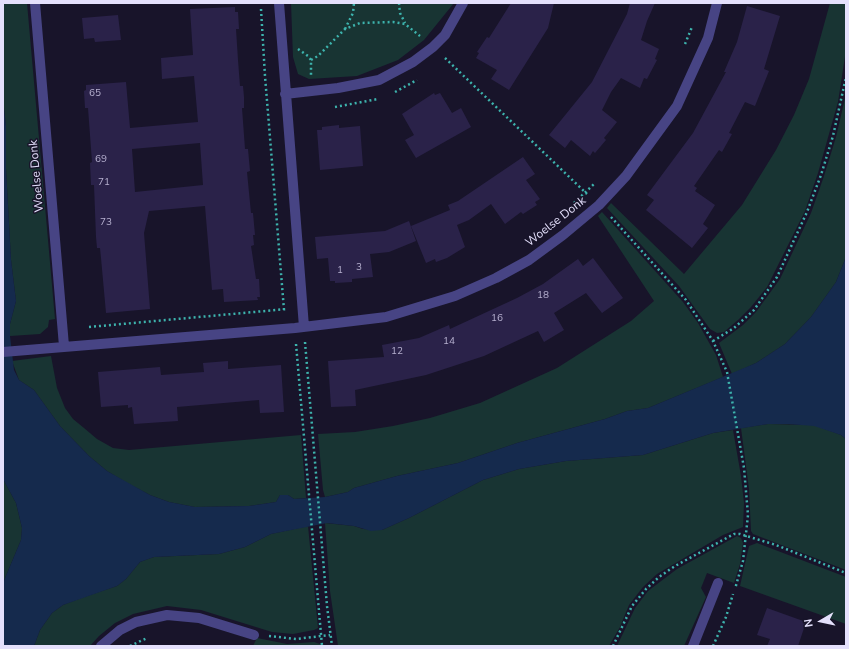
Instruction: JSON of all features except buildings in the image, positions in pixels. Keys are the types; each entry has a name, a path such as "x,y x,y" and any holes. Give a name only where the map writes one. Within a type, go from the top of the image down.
{"street":[{"name":"Woelse Donk","path":"35,3 64,346"},
{"path":"279,3 302,308 295,328"},
{"path":"285,94 338,88 379,80 413,62 433,47 445,35 463,3"},
{"name":"Woelse Donk","path":"3,352 295,328 386,317 455,296 496,278 529,260 563,235 599,205 626,176 677,106 708,38 717,3"},
{"path":"693,646 718,583"},
{"path":"101,646 120,630 136,622 167,615 199,618 254,635"}],"path":[{"path":"311,60 318,56 345,29 352,13 354,3"},
{"path":"399,3 400,13 406,24 433,47"},
{"path":"261,5 265,76 284,309 295,328 317,490 332,646"},
{"path":"345,29 360,23 380,22 406,24"},
{"path":"684,48 693,26"},
{"path":"282,47 292,47 308,56 311,60 311,76 305,91"},
{"path":"713,341 740,323 762,300 777,277 807,212 821,174 833,136 846,77"},
{"path":"568,208 596,182"},
{"path":"88,327 302,308"},
{"path":"295,328 322,646"},
{"path":"726,372 744,468 748,515 744,555 737,584"},
{"path":"713,646 726,617 735,588"},
{"path":"254,635 296,639 330,635"},
{"path":"130,646 151,636"}],"green space":[{"path":"3,3 27,3 55,319 49,320 48,327 40,334 10,336 10,324 16,301 11,260 6,169 6,126 3,100"},
{"path":"291,3 454,3 424,40 398,60 357,76 309,79 298,74 293,57"},
{"path":"830,3 846,3 846,50 838,102 818,173 805,211 767,287 738,320 724,332 717,333 710,329 679,286 607,208 611,203 684,274 742,205 776,150 794,115 809,79"},
{"path":"846,94 846,257 836,282 811,317 785,344 756,363 732,374 719,343 743,325 756,312 780,279 811,213 836,137"},
{"path":"602,212 683,302 698,323 716,355 723,377 648,408 627,411 605,419 517,443 458,463 397,476 354,488 348,492 325,497 323,490 318,434 355,432 393,426 430,418 480,403 557,368 631,321 654,301 598,216"},
{"path":"51,356 57,388 65,408 73,419 97,439 113,448 129,450 301,435 306,498 294,499 288,495 280,495 276,502 249,506 195,507 169,502 150,495 127,483 107,471 89,456 60,426 34,390 19,380 12,361"},
{"path":"768,424 814,425 841,435 846,439 846,570 753,534 751,531 749,489 741,428"},
{"path":"733,430 744,503 743,527 723,535 657,574 643,587 629,605 620,627 609,646 338,646 330,591 325,523 354,526 363,529 382,530 409,518 483,480 519,469 566,461 643,455 713,433"},
{"path":"3,479 16,503 22,528 21,540 3,583"},
{"path":"308,526 318,628 314,630 293,634 272,632 201,610 167,606 133,614 115,623 99,636 90,646 34,646 40,630 52,613 63,605 117,586 126,579 140,562 154,557 219,554 245,547 271,534"},
{"path":"737,536 741,538 743,543 740,564 734,583 707,573 701,588 706,597 684,646 617,646 635,608 648,591 677,569"},
{"path":"757,543 846,577 846,624 740,586 749,546"},
{"path":"257,638 287,644 314,642 320,644 320,646 253,646"}],"water":[{"path":"3,100 6,126 6,169 11,260 16,301 10,324 14,370 19,380 34,390 60,426 89,456 107,471 150,495 169,502 195,507 249,506 276,502 280,495 288,495 294,499 325,497 348,492 354,488 397,476 458,463 517,443 605,419 627,411 648,408 756,363 785,344 811,317 836,282 846,257 846,439 841,435 814,426 788,424 768,424 713,433 643,455 566,461 519,469 483,480 409,518 382,530 371,531 354,526 327,523 271,534 245,547 219,554 154,557 140,562 126,579 117,586 63,605 52,613 40,630 34,646 3,646 3,583 21,540 22,528 16,503 3,479"}]}
